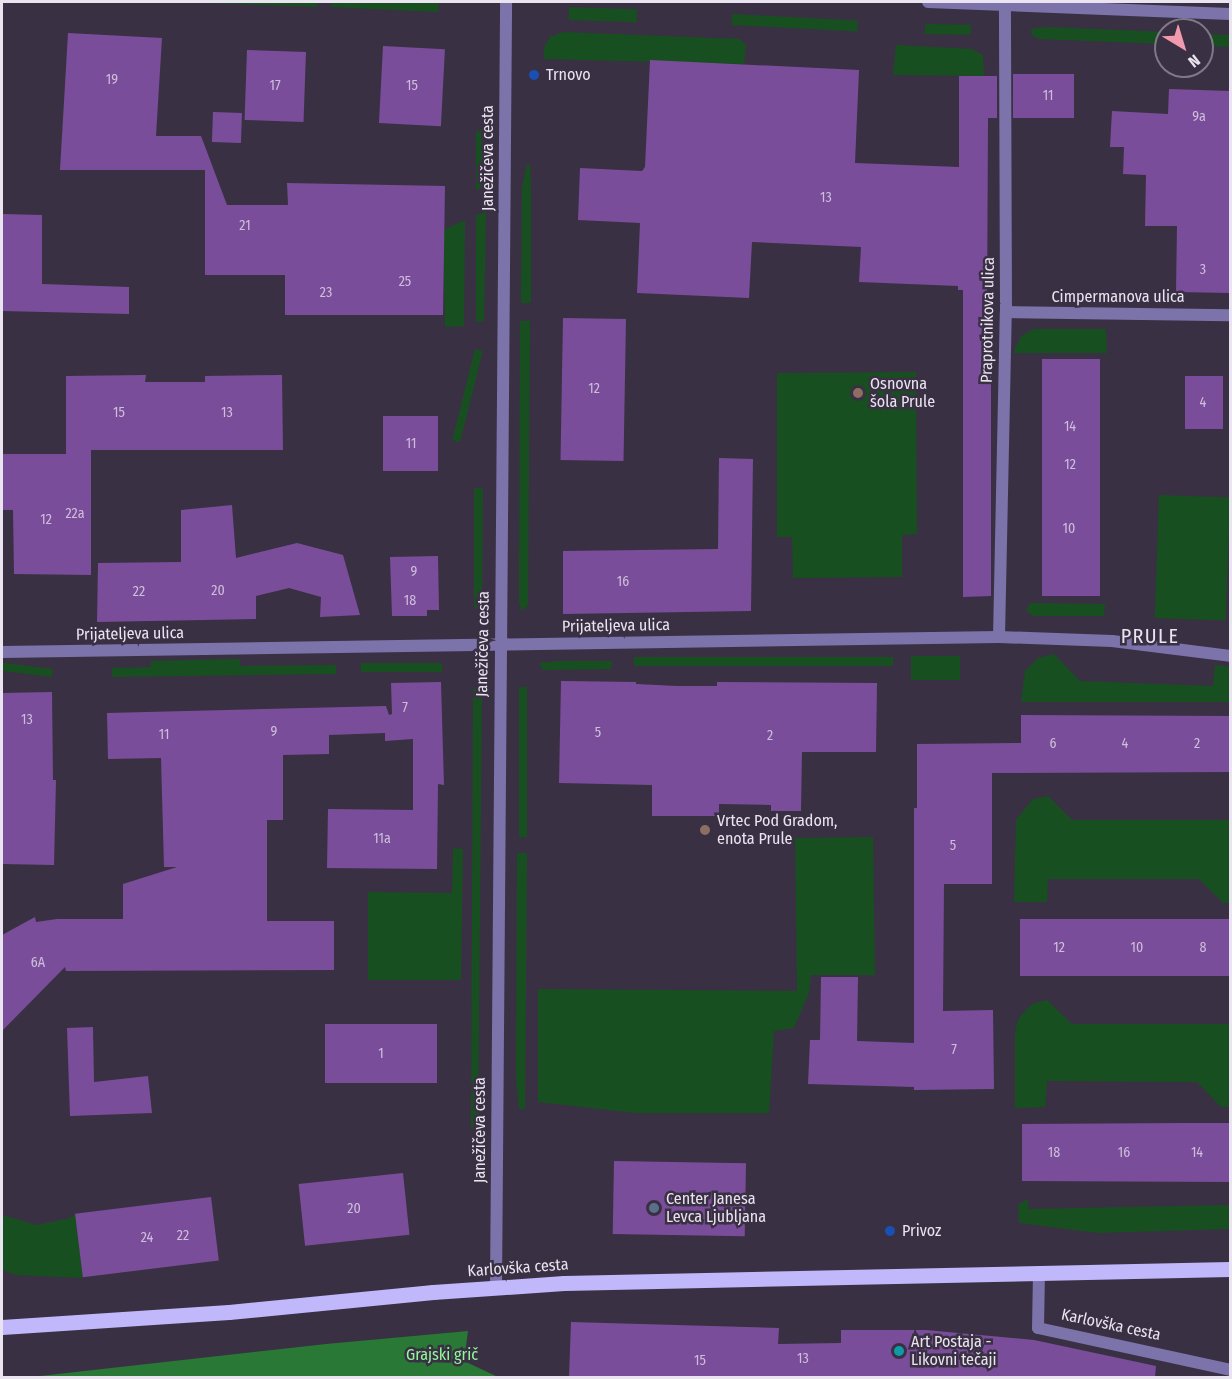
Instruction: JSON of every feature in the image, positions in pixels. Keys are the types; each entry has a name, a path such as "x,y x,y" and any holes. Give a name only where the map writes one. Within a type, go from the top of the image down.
{"main road":[{"name":"Karlovška cesta","path":"2,1327 229,1312 496,1287 677,1279 1230,1269"}],"street":[{"name":"Janežičeva cesta","path":"496,1287 499,645 506,2"},
{"path":"928,2 1230,14"},
{"name":"Praprotnikova ulica","path":"999,637 1006,312 1005,4"},
{"name":"Cimpermanova ulica","path":"1006,312 1230,315"},
{"name":"Prijateljeva ulica","path":"2,652 999,637 1112,641 1230,656"},
{"name":"Karlovška cesta","path":"1039,1272 1038,1328 1230,1370"}],"green space":[{"path":"181,2 317,2 317,7"},
{"path":"332,2 439,2 438,12 331,7"},
{"path":"569,7 637,9 637,22 569,20"},
{"path":"732,14 858,21 857,32 731,25"},
{"path":"925,24 971,25 971,35 925,34"},
{"path":"1034,28 1154,31 1154,44 1039,39 1034,37 1030,31"},
{"path":"563,32 740,39 746,45 744,64 544,59 544,48 550,37"},
{"path":"1214,34 1230,35 1230,47 1214,46"},
{"path":"896,45 972,49 983,55 984,76 893,75"},
{"path":"481,130 484,186 476,190 476,132"},
{"path":"527,164 530,165 531,187 531,303 521,303 522,187"},
{"path":"486,212 484,321 476,322 476,215"},
{"path":"465,220 464,326 445,327 443,230"},
{"path":"520,321 530,321 528,606 521,611 519,602"},
{"path":"1034,329 1106,329 1107,353 1013,353 1021,336"},
{"path":"475,349 483,351 460,442 452,440"},
{"path":"916,372 917,534 902,535 902,577 793,578 792,537 777,537 777,373"},
{"path":"474,488 483,488 482,604 480,612 474,606"},
{"path":"1159,495 1230,497 1226,620 1155,618"},
{"path":"1030,603 1105,604 1104,616 1034,616 1026,611"},
{"path":"1054,654 1080,681 1213,686 1215,665 1230,667 1230,702 1021,702 1025,671 1038,658"},
{"path":"911,656 960,656 960,680 911,680"},
{"path":"634,657 893,657 893,666 634,666"},
{"path":"240,659 240,666 336,665 336,674 112,677 112,668 151,667 151,661"},
{"path":"612,661 611,669 543,670 539,663"},
{"path":"2,663 53,669 52,677 2,671"},
{"path":"361,663 442,663 442,672 361,672"},
{"path":"519,687 527,687 527,837 519,837"},
{"path":"482,688 478,1129 471,1129 473,689"},
{"path":"1048,796 1072,820 1230,820 1230,903 1223,903 1199,879 1048,879 1047,902 1014,902 1016,820 1033,799"},
{"path":"873,837 875,975 811,975 809,993 794,1028 774,1031 769,1113 635,1113 538,1102 538,989 797,991 795,838"},
{"path":"453,848 463,849 461,980 368,980 368,892 452,893"},
{"path":"517,853 527,853 525,1109 519,1109 516,1079"},
{"path":"1047,1000 1072,1024 1230,1024 1230,1107 1221,1107 1197,1082 1047,1081 1045,1107 1015,1108 1015,1032 1018,1019 1032,1004"},
{"path":"1028,1199 1028,1209 1230,1205 1230,1229 1098,1233 1019,1223 1018,1205"},
{"path":"75,1214 83,1278 16,1275 2,1270 2,1215 37,1225 70,1218"},
{"name":"Grajski grič","path":"468,1331 464,1361 498,1377 31,1377 326,1344"}],"building":[{"path":"68,33 162,38 156,136 201,136 227,205 288,205 287,183 445,186 443,315 285,315 285,275 205,275 205,170 60,170"},
{"path":"383,46 445,49 441,126 379,123"},
{"path":"247,50 306,52 304,122 245,120"},
{"path":"650,60 859,70 855,163 959,167 959,76 997,76 997,118 988,118 987,327 991,327 991,596 963,597 963,290 958,290 958,286 859,282 861,247 752,242 749,298 637,293 640,223 578,220 580,168 642,171 645,167"},
{"path":"1013,74 1074,74 1074,118 1013,118"},
{"path":"1169,89 1230,91 1230,293 1176,292 1177,226 1145,226 1146,175 1123,174 1124,147 1110,147 1112,111 1168,114"},
{"path":"213,112 242,113 241,143 212,142"},
{"path":"2,214 42,215 42,284 129,287 129,314 2,311"},
{"path":"563,318 626,319 624,461 561,460"},
{"path":"1042,359 1100,359 1100,596 1042,596"},
{"path":"146,375 145,382 205,382 205,376 282,375 283,450 91,450 91,575 14,574 13,510 2,510 2,454 66,454 66,376"},
{"path":"1185,376 1223,376 1223,429 1185,429"},
{"path":"383,416 438,416 438,471 383,471"},
{"path":"719,458 753,459 751,611 563,614 563,551 718,549"},
{"path":"232,505 236,558 297,543 343,555 360,615 320,617 321,597 289,588 256,596 256,619 97,622 98,563 181,562 181,510"},
{"path":"438,556 439,610 427,610 427,616 392,616 390,557"},
{"path":"561,681 636,682 636,684 677,686 717,686 717,682 877,683 876,752 802,752 801,811 771,811 771,805 719,804 719,816 652,816 652,785 559,783"},
{"path":"441,682 444,785 438,784 437,869 327,868 328,809 413,810 413,739 385,741 385,733 329,735 329,754 283,755 283,820 267,820 267,921 334,921 334,970 66,971 65,967 2,1031 2,935 35,917 36,922 57,919 123,919 123,884 177,867 164,867 161,758 108,759 107,713 386,706 389,715 392,714 391,683"},
{"path":"52,692 53,780 56,780 54,865 2,864 2,693"},
{"path":"1021,715 1230,716 1230,772 992,773 992,884 944,884 943,1011 993,1010 994,1089 914,1090 914,1087 808,1084 810,1040 820,1040 821,977 858,977 857,1041 914,1043 914,808 917,808 917,744 1021,743"},
{"path":"1020,919 1230,919 1230,976 1020,976"},
{"path":"325,1024 437,1024 437,1083 325,1083"},
{"path":"93,1027 94,1082 148,1076 152,1113 70,1116 67,1028"},
{"path":"1230,1123 1230,1182 1022,1181 1022,1124"},
{"path":"614,1161 746,1163 745,1236 613,1234"},
{"path":"403,1173 409,1235 305,1246 299,1184"},
{"path":"211,1197 219,1261 83,1277 75,1214"},
{"path":"571,1322 779,1328 778,1344 841,1343 841,1330 926,1330 1034,1340 1156,1366 1155,1377 569,1377"}],"place":[{"name":"Trnovo","path":"534,75"},
{"name":"Osnovna šola Prule","path":"858,393"},
{"name":"Vrtec Pod Gradom, enota Prule","path":"705,830"},
{"name":"Center Janesa Levca Ljubljana","path":"654,1208"},
{"name":"Privoz","path":"890,1231"},
{"name":"Art Postaja - Likovni tečaji","path":"899,1351"}],"district":[{"name":"PRULE","path":"1150,636"}]}
